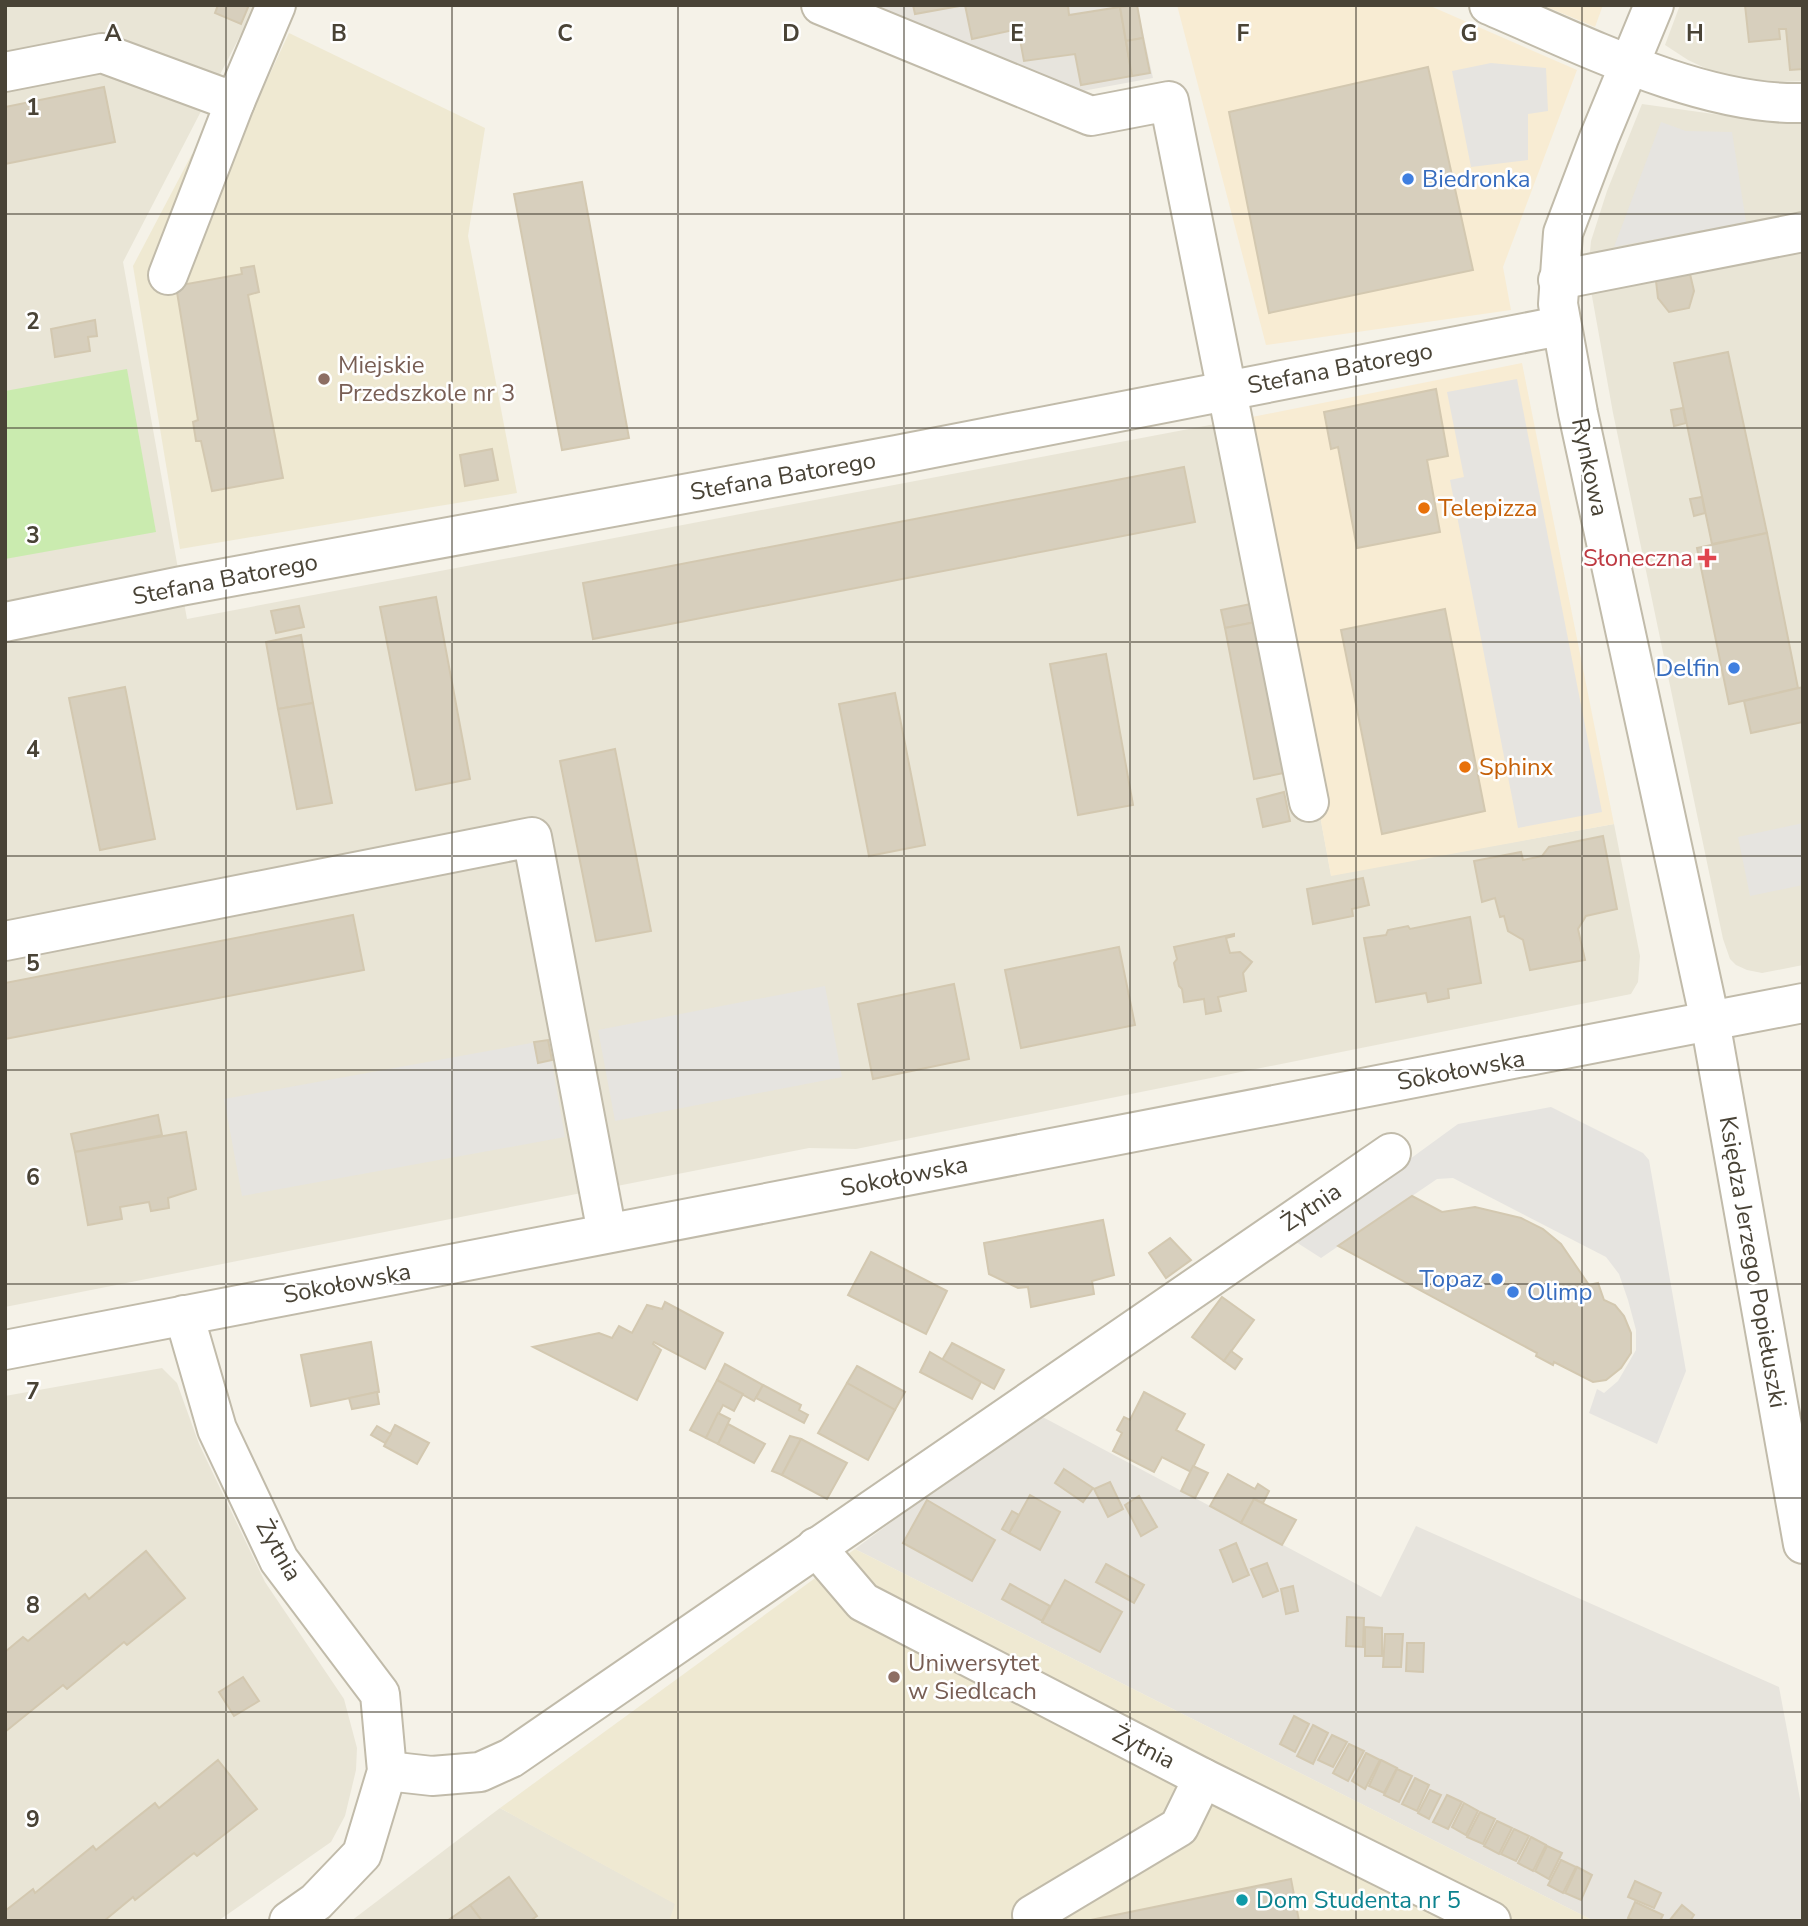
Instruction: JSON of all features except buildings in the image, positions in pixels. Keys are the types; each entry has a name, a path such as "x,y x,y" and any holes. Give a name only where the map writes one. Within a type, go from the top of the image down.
{"street":[{"path":"168,275 276,5"},
{"path":"821,5 1091,116 1169,100 1309,802"},
{"path":"1489,5 1629,64 1724,96 1803,103"},
{"name":"Rynkowa","path":"1654,5 1563,233 1558,280 1560,326 1710,1021"},
{"path":"5,72 103,53 235,102"},
{"path":"1558,280 1803,232"},
{"name":"Stefana Batorego","path":"5,622 181,586 883,457 1560,326"},
{"path":"5,941 532,837 607,1233"},
{"name":"Sokołowska","path":"5,1350 1803,1003"},
{"name":"Księdza Jerzego Popiełuszki","path":"1710,1021 1803,1544"},
{"name":"Żytnia","path":"387,1771 432,1776 480,1772 512,1758 1391,1153"},
{"name":"Żytnia","path":"184,1315 217,1429 279,1560 380,1694 387,1771 362,1854 316,1902 289,1921"},
{"name":"Żytnia","path":"816,1547 863,1602 1203,1778 1491,1921"},
{"path":"1032,1915 1179,1827 1203,1778"}],"shaded area":[{"path":"5,5 256,5 123,262 187,619 1247,418 1331,875 1614,824 1640,956 1638,982 1631,994 856,1149 809,1148 5,1307"},
{"path":"865,5 1137,5 1153,78 1077,92"},
{"path":"1177,5 1428,5 1577,70 1503,267 1511,310 1266,345"},
{"path":"1542,5 1603,5 1595,27"},
{"path":"1680,5 1803,5 1803,81 1780,82 1724,77 1688,60 1665,45"},
{"name":"Miejskie Przedszkole nr 3","path":"289,33 485,128 468,236 517,493 180,549 133,266 192,154 226,168"},
{"path":"1491,63 1546,68 1548,111 1528,114 1528,160 1471,167 1452,71"},
{"path":"1642,104 1771,122 1803,119 1803,965 1762,973 1736,965 1730,959 1723,939 1613,413 1588,274 1591,241 1607,191"},
{"path":"1661,122 1686,131 1732,132 1746,222 1614,247"},
{"path":"1522,363 1614,824 1331,876 1247,418"},
{"path":"1517,379 1602,812 1518,828 1450,480 1464,477 1447,392"},
{"path":"1803,823 1803,885 1750,896 1738,837"},
{"path":"825,986 842,1077 615,1121 598,1030"},
{"path":"548,1040 565,1137 242,1196 224,1099"},
{"path":"1551,1107 1643,1153 1649,1160 1686,1371 1657,1444 1589,1413 1597,1389 1604,1393 1618,1381 1636,1350 1636,1330 1628,1300 1619,1274 1606,1257 1453,1178 1437,1179 1321,1258 1296,1242 1458,1124"},
{"path":"162,1368 177,1383 199,1444 265,1582 344,1699 357,1748 356,1770 345,1816 331,1842 218,1921 5,1921 5,1396"},
{"path":"1037,1414 1381,1597 1416,1526 1779,1687 1803,1815 1803,1921 1594,1921 855,1549"},
{"name":"Uniwersytet w Siedlcach","path":"855,1549 1594,1921 669,1921 675,1904 500,1808"},
{"path":"500,1808 676,1904 669,1921 351,1921"}],"green space":[{"path":"127,369 156,532 5,559 5,391"}],"place":[{"name":"Biedronka","path":"1408,179"},
{"name":"Miejskie Przedszkole nr 3","path":"324,379"},
{"name":"Telepizza","path":"1424,508"},
{"name":"Słoneczna","path":"1707,558"},
{"name":"Delfin","path":"1734,668"},
{"name":"Sphinx","path":"1465,767"},
{"name":"Topaz","path":"1497,1279"},
{"name":"Olimp","path":"1513,1292"},
{"name":"Uniwersytet w Siedlcach","path":"894,1677"},
{"name":"Dom Studenta nr 5","path":"1242,1900"}]}
